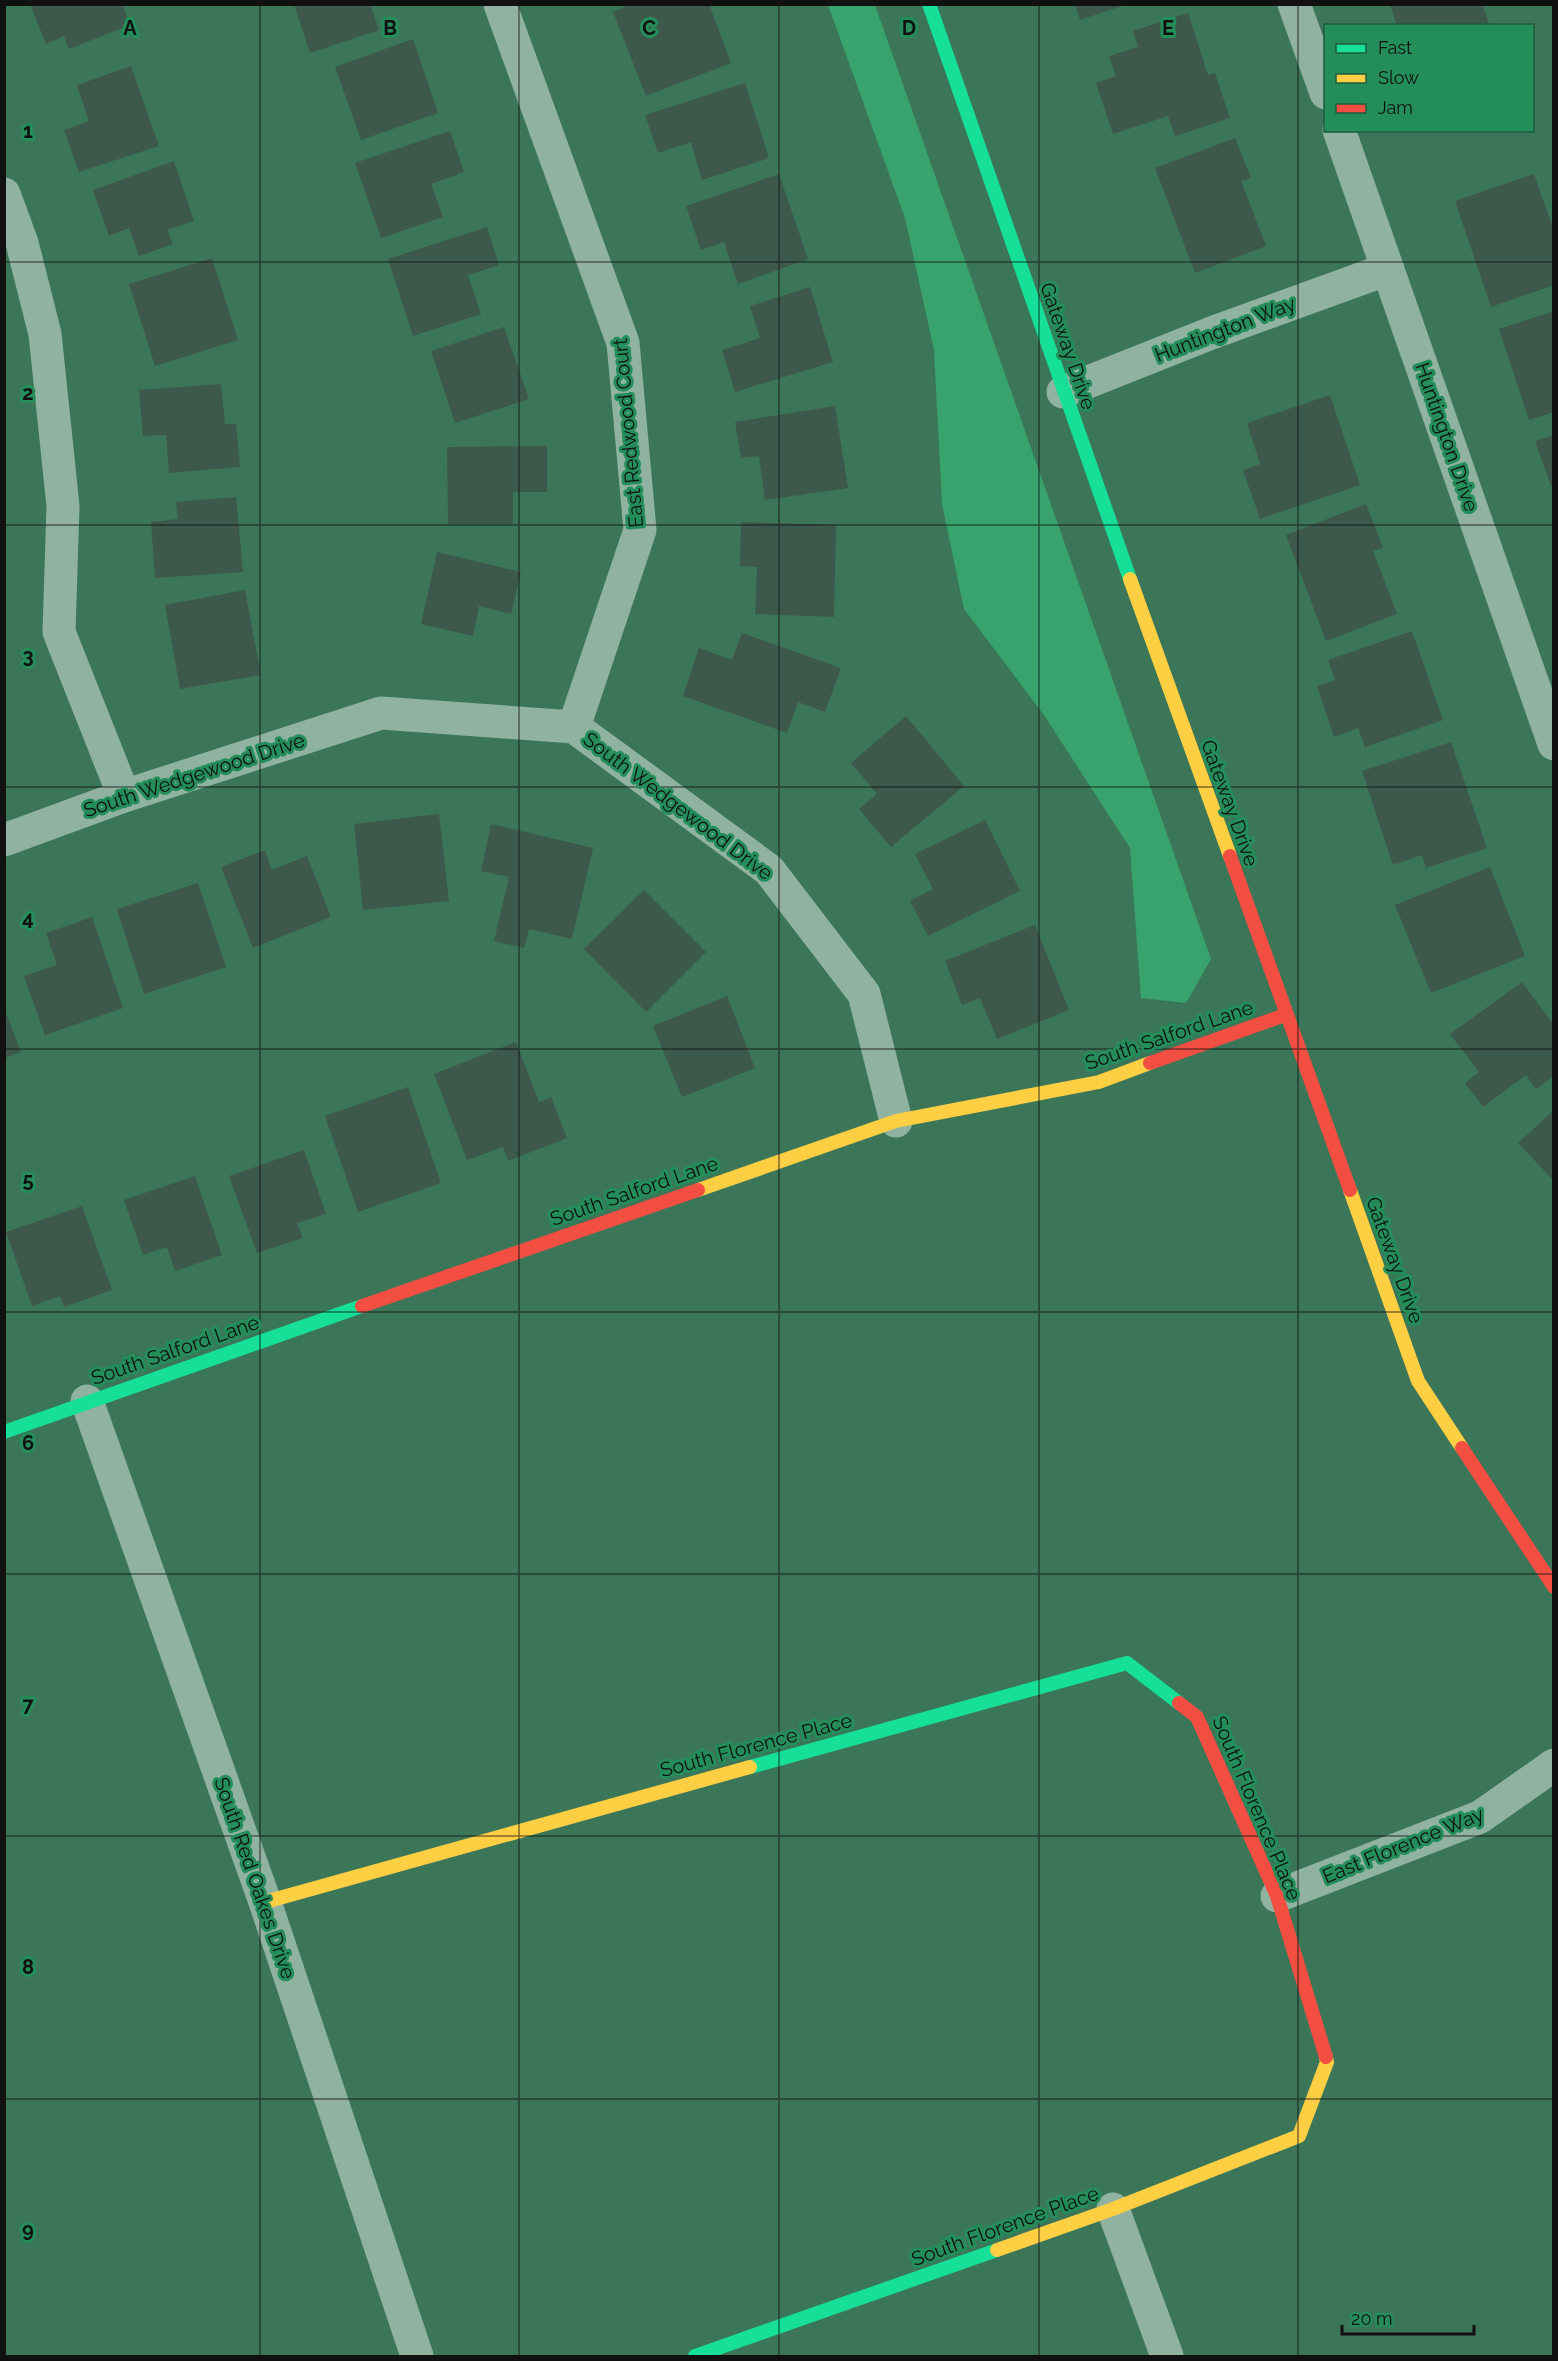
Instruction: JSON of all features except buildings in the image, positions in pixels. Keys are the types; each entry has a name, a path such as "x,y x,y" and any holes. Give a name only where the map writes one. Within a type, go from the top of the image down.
{"street":[{"name":"East Redwood Court","path":"500,4 623,343 640,530 574,727"},
{"name":"Gateway Drive","path":"929,4 1063,392 1418,1381 1554,1587"},
{"path":"1294,4 1324,87"},
{"name":"Huntington Drive","path":"1340,132 1554,744"},
{"path":"4,194 22,243 45,334 63,506 59,632 124,796"},
{"name":"Huntington Way","path":"1063,392 1214,332 1388,269"},
{"name":"South Wedgewood Drive","path":"4,840 124,796 381,713 574,727 769,870 864,994 896,1121"},
{"name":"South Salford Lane","path":"4,1432 87,1401 896,1121 1099,1082 1285,1015"},
{"name":"South Red Oakes Drive","path":"87,1401 264,1902 417,2356"},
{"name":"South Florence Place","path":"264,1902 1127,1663 1197,1717 1277,1896 1327,2061 1299,2136 1113,2209 696,2356"},
{"name":"East Florence Way","path":"1277,1896 1480,1817 1554,1765"},
{"path":"1113,2209 1167,2356"}],"green space":[{"path":"828,5 875,5 1211,959 1186,1003 1141,998 1130,848 1044,715 964,609 942,504 934,350 905,218"}],"traffic: fast":[{"path":"929,4 1130,579"},
{"path":"4,1432 362,1306"},
{"path":"750,1767 1127,1663 1179,1703"},
{"path":"695,2356 997,2250"}],"traffic: slow":[{"path":"1130,579 1230,856"},
{"path":"698,1190 896,1121 1099,1082 1150,1063"},
{"path":"1350,1190 1418,1381 1462,1448"},
{"path":"265,1902 750,1767"},
{"path":"997,2250 1113,2209 1299,2136 1327,2062 1326,2057"}],"traffic: jam":[{"path":"1230,856 1350,1190"},
{"path":"1150,1063 1285,1015"},
{"path":"362,1306 698,1190"},
{"path":"1462,1448 1554,1587"},
{"path":"1179,1703 1197,1717 1277,1896 1326,2057"}]}
